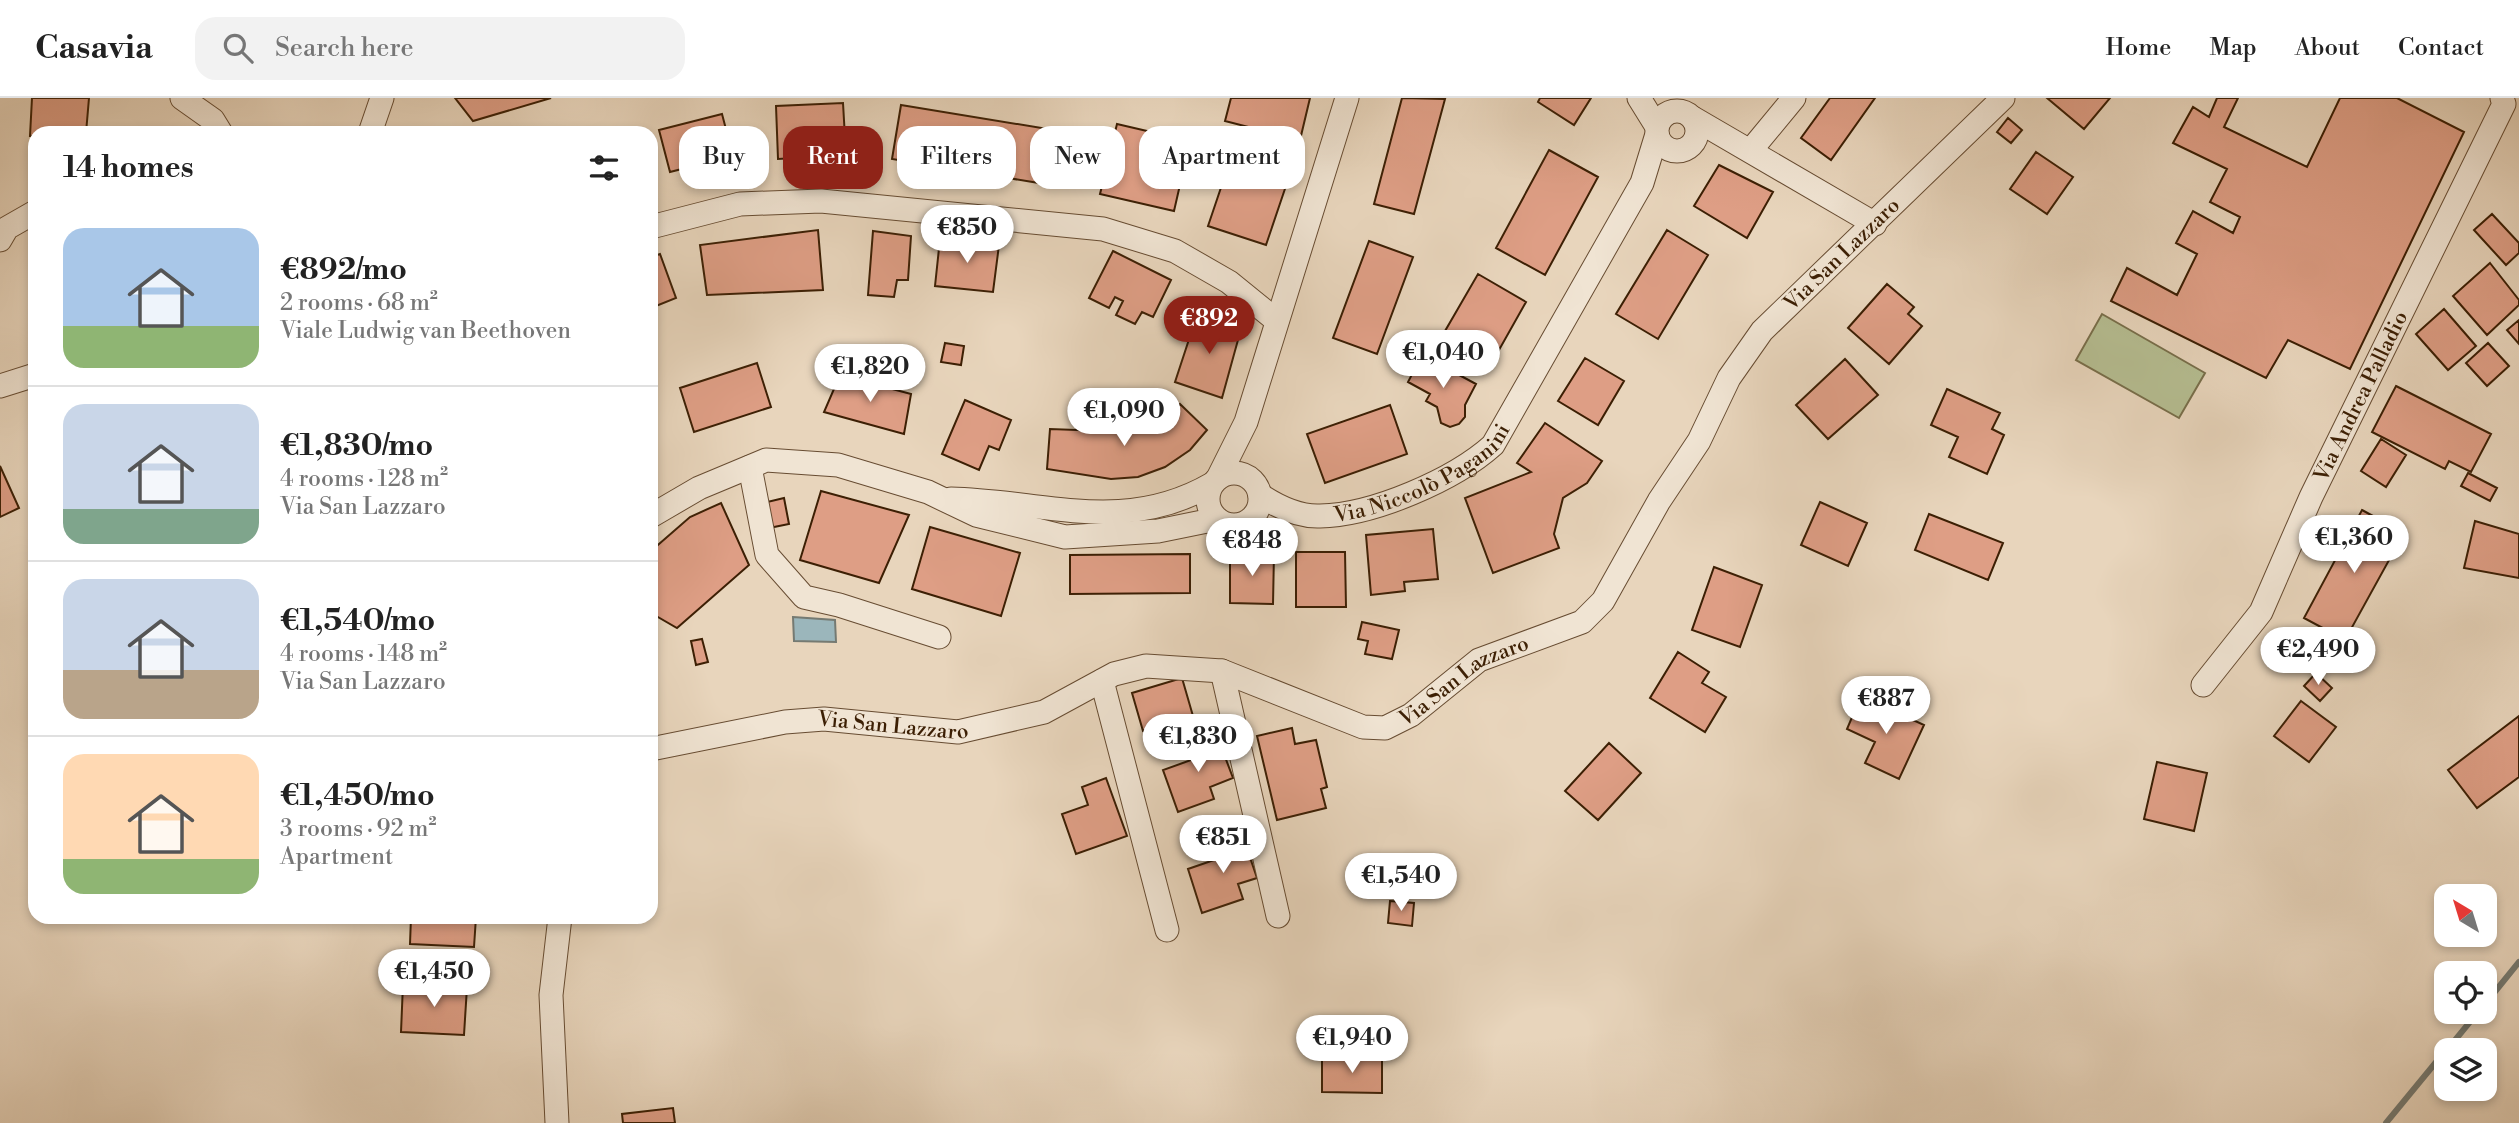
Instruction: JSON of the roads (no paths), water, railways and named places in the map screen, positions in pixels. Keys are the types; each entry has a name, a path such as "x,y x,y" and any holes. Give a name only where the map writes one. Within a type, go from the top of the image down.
{"street":[{"path":"181,98 212,120 216,126"},
{"path":"373,126 383,98"},
{"path":"1217,519 1208,498 1246,422 1347,98"},
{"path":"1639,98 1669,149 1682,150 1693,143 1721,143 1751,150"},
{"path":"1751,150 1794,98"},
{"name":"Via San Lazzaro","path":"658,748 785,722 824,719 958,732 1044,712 1115,674 1146,666 1222,671 1363,727 1385,728 1411,715 1479,660 1582,622 1603,601 1619,577 1659,501 1699,442 1729,378 1762,331 2003,98"},
{"name":"Via Andrea Palladio","path":"2203,685 2261,612 2311,497 2504,104 2502,98"},
{"path":"1657,131 1663,116 1675,109"},
{"path":"1675,109 1751,150 1875,224"},
{"path":"1675,109 1698,131 1693,143"},
{"name":"Via Niccolò Paganini","path":"1257,488 1276,506 1294,513 1318,516 1353,512 1457,472 1493,445 1642,183 1657,131"},
{"path":"658,225 740,204 821,201 1103,229 1175,251 1228,282 1277,321"},
{"path":"0,240 7,228 28,216"},
{"path":"0,386 28,377"},
{"path":"658,512 699,488 766,460 838,465 945,499 976,515 1065,537 1158,531 1217,519 1234,525 1251,519 1260,504 1246,447 1246,422"},
{"path":"750,467 767,555 804,597 839,604 939,637"},
{"path":"945,499 985,500 1089,514 1132,512 1186,497 1233,472 1241,473 1257,488"},
{"path":"1222,671 1278,916"},
{"path":"1102,681 1167,930"},
{"path":"556,1123 551,995 559,924"}],"water":[{"path":"793,617 835,620 836,642 794,641"}],"waterway":[{"path":"2497,989 2519,962"},
{"path":"2457,1038 2468,1024"},
{"path":"2386,1123 2434,1065"}]}
